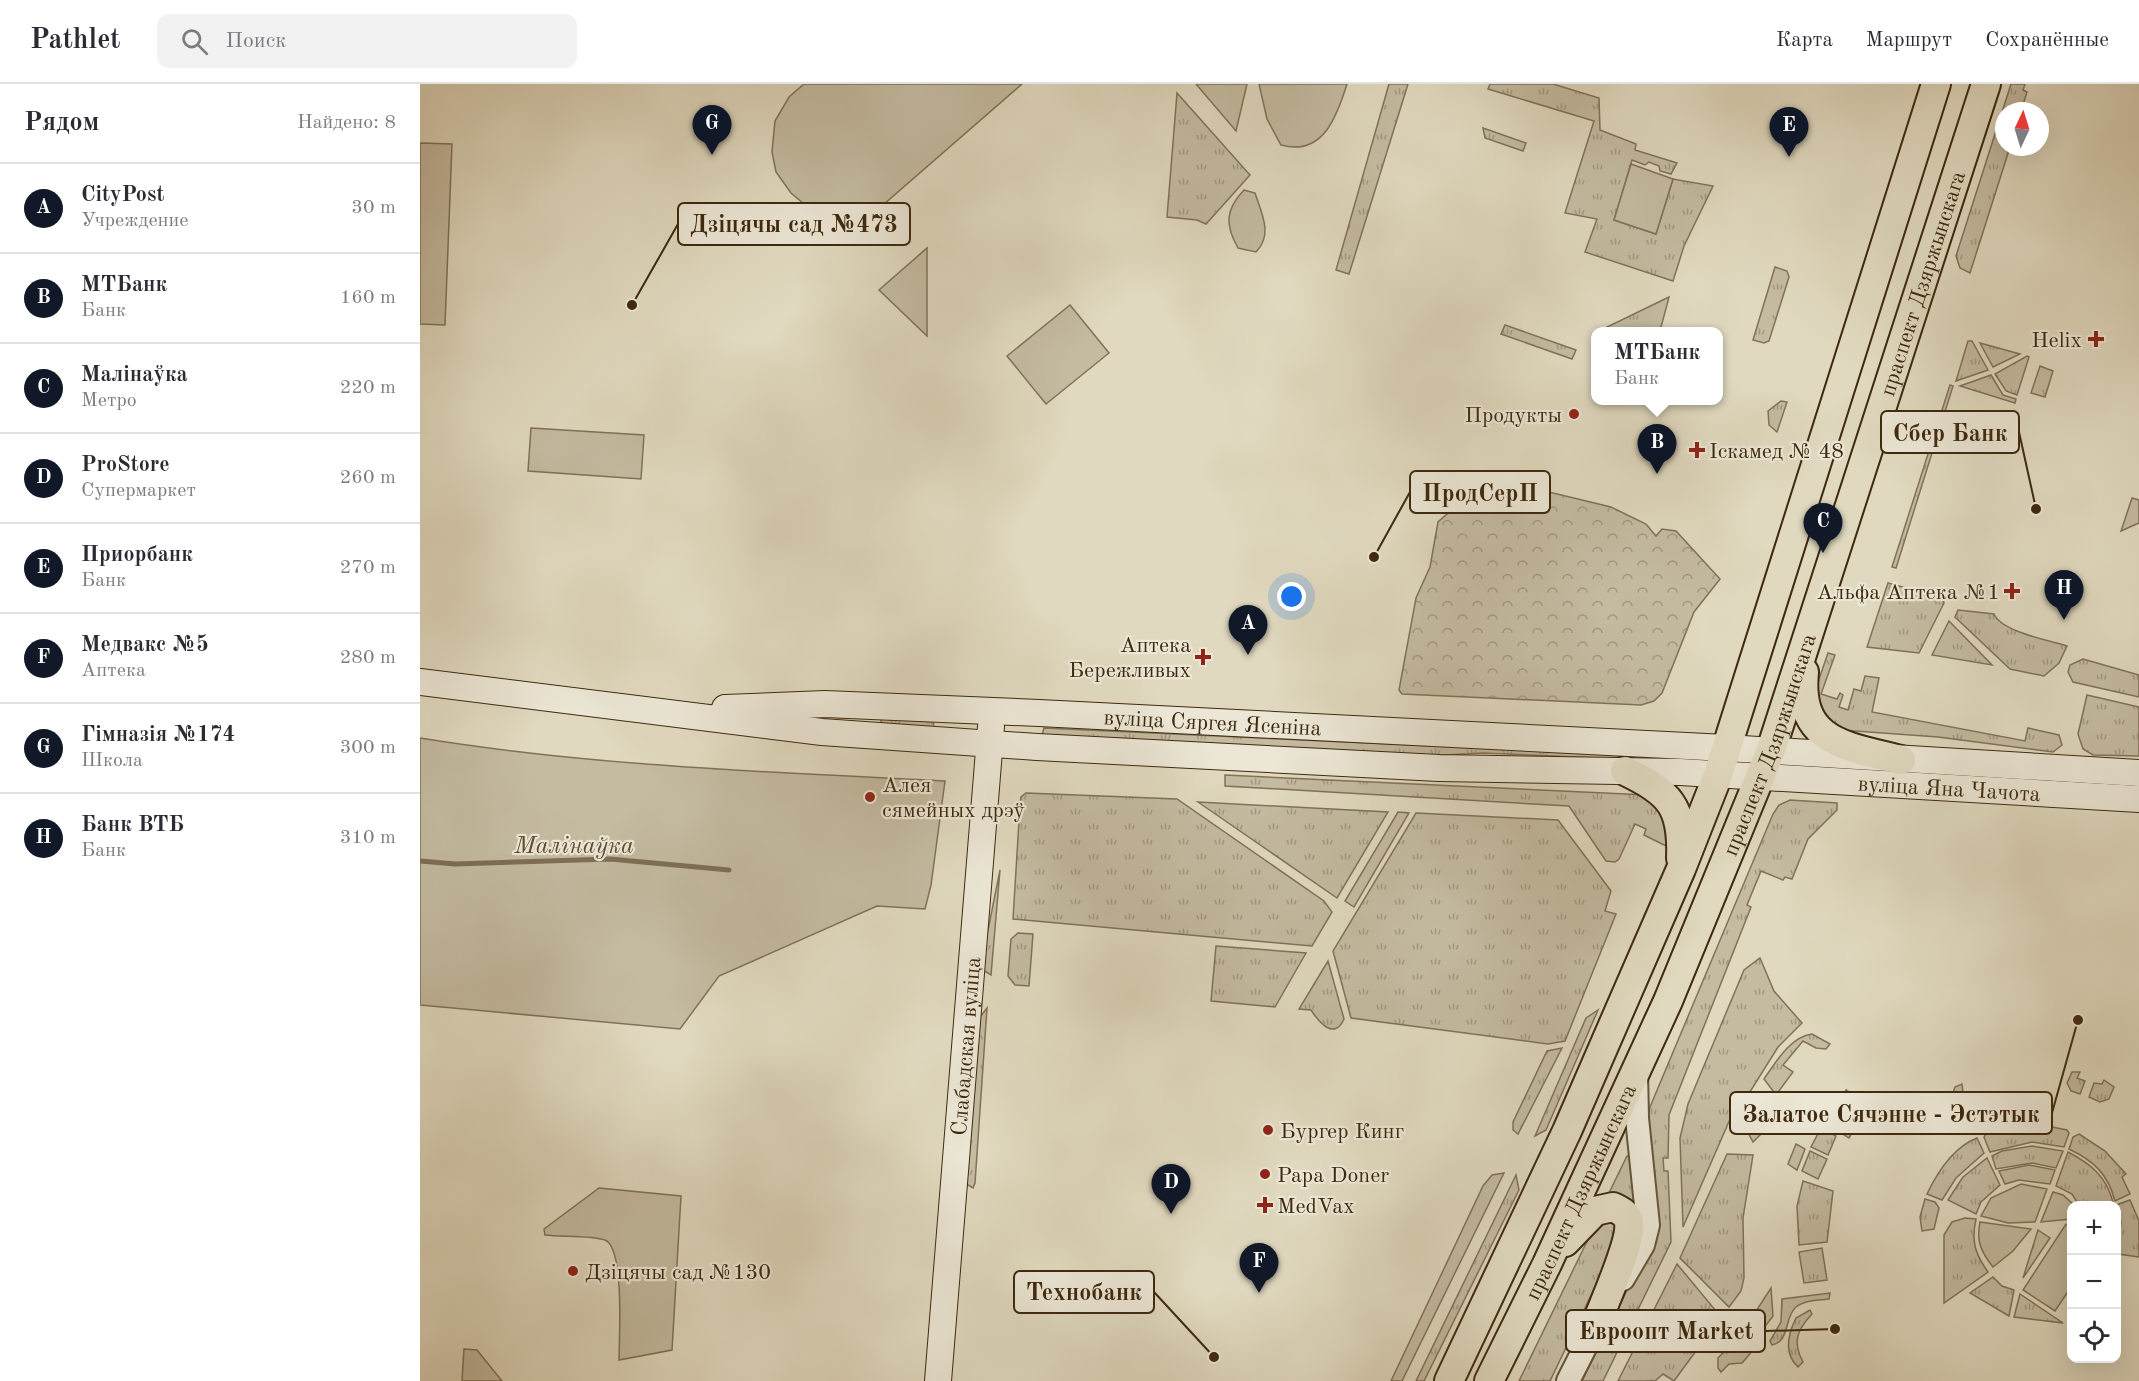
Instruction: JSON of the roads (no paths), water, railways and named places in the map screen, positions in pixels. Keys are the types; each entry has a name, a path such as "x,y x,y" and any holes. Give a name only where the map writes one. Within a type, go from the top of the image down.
{"main road":[{"name":"праспект Дзяржынскага","path":"1449,1381 1568,1131 1681,869 1718,775 1767,627 1936,84"},
{"name":"праспект Дзяржынскага","path":"1489,1381 1547,1264 1636,1071 1760,779 1807,644 1986,84"},
{"path":"1807,644 1802,694 1804,706 1822,735 1839,744 1901,760"},
{"name":"вуліца Сяргея Ясеніна","path":"420,682 822,732 1439,768 1625,771 1760,779"},
{"name":"вуліца Сяргея Ясеніна","path":"652,711 825,704 1771,750"},
{"name":"Слабадская вуліца","path":"938,1381 992,711"},
{"name":"вуліца Яна Чачота","path":"1771,750 1901,760 2139,773"},
{"path":"1625,771 1653,784 1675,808 1681,832 1681,869"},
{"name":"вуліца Яна Чачота","path":"1760,779 2139,799"},
{"path":"1547,1264 1582,1222 1595,1211 1613,1207 1626,1215 1629,1221 1628,1237 1595,1327"}],"street":[{"path":"1568,1381 1595,1327 1643,1245 1648,1226 1637,1118 1636,1071"}],"waterway":[{"name":"Малінаўка","path":"420,861 455,864 610,859 729,870"}],"place":[{"name":"Гімназія №174","path":"712,155"},
{"name":"Приорбанк","path":"1789,157"},
{"name":"Дзіцячы сад №473","path":"632,305"},
{"name":"Helix","path":"2096,339"},
{"name":"Продукты","path":"1574,414"},
{"name":"Іскамед № 48","path":"1697,450"},
{"name":"МТБанк","path":"1657,474"},
{"name":"Сбер Банк","path":"2036,509"},
{"name":"Малінаўка","path":"1823,553"},
{"name":"ПродСерП","path":"1374,557"},
{"name":"Альфа Аптека №1","path":"2012,591"},
{"name":"Банк ВТБ","path":"2064,620"},
{"name":"CityPost","path":"1248,655"},
{"name":"Аптека Бережливых","path":"1203,657"},
{"name":"Алея сямейных дрэў","path":"870,797"},
{"name":"Залатое Сячэнне - Эстэтык","path":"2078,1020"},
{"name":"Бургер Кинг","path":"1268,1130"},
{"name":"Papa Doner","path":"1265,1174"},
{"name":"MedVax","path":"1265,1205"},
{"name":"ProStore","path":"1171,1214"},
{"name":"Дзіцячы сад №130","path":"573,1271"},
{"name":"Медвакс №5","path":"1259,1293"},
{"name":"Евроопт Market","path":"1835,1329"},
{"name":"Технобанк","path":"1214,1357"}]}
